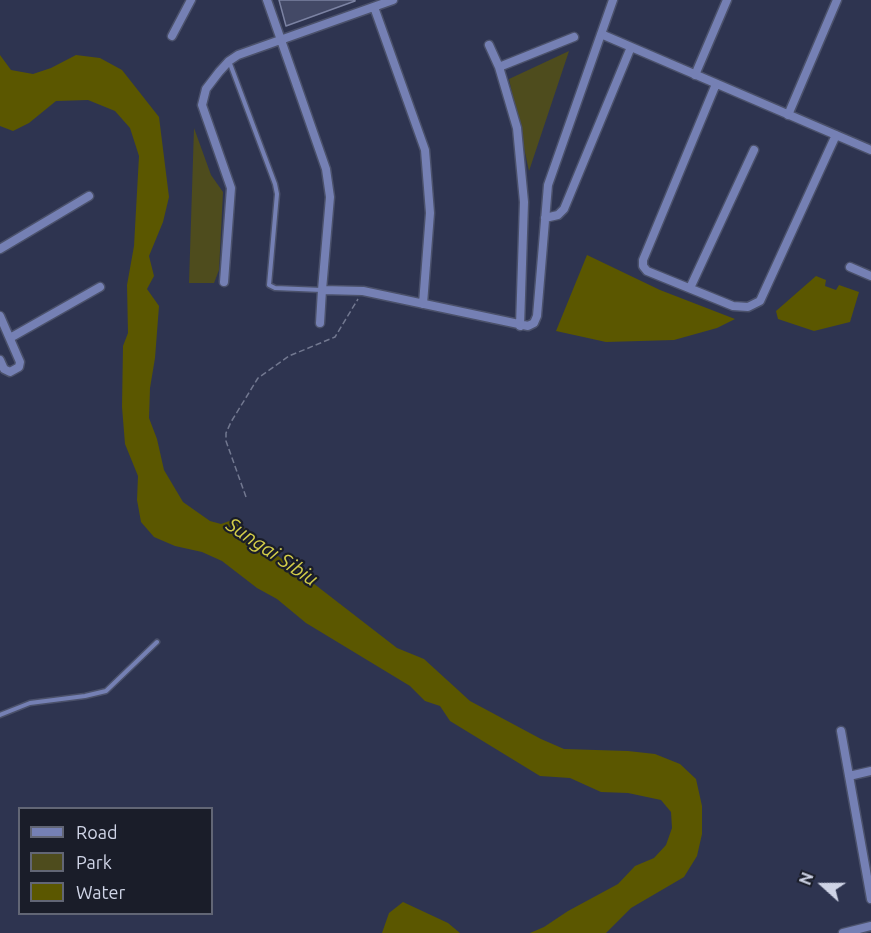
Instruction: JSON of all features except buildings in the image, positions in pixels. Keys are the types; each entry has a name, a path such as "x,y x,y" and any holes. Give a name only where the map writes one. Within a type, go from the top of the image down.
{"street":[{"path":"172,36 191,0"},
{"path":"267,0 279,40 326,169 330,198 320,323"},
{"path":"224,282 231,188 202,105 206,90 229,61 238,56 393,0"},
{"path":"322,290 363,291 520,326 534,323 537,316 550,177 613,0"},
{"path":"695,75 727,0"},
{"path":"788,115 837,0"},
{"path":"374,7 425,150 430,213 423,304"},
{"path":"601,34 871,150"},
{"path":"499,67 574,37"},
{"path":"489,45 499,67 517,128 524,202 520,326"},
{"path":"545,218 558,215 564,209 631,47"},
{"path":"716,84 643,260 643,266 647,271 733,306 748,307 760,301 836,135"},
{"path":"690,288 754,150"},
{"path":"0,249 88,196"},
{"path":"850,267 871,276"},
{"path":"10,338 100,287"},
{"path":"0,316 20,362 19,367 9,372 4,369 0,360"},
{"path":"841,731 868,871 871,899"},
{"path":"849,776 871,771"},
{"path":"843,933 871,926"}],"lane":[{"path":"229,61 277,194 269,285 275,288 322,290"},
{"path":"0,715 30,703 106,691 157,642"}],"path":[{"path":"246,497 226,441 226,433 231,422 258,378 270,368 289,356 335,337 363,291"}],"green space":[{"path":"569,51 529,171 509,79"},
{"path":"194,128 211,175 223,192 219,270 214,283 189,283"}],"water":[{"name":"Sungai Sibiu","path":"0,55 11,70 33,74 76,55 100,58 122,70 159,117 169,197 163,222 149,256 154,276 147,289 159,306 149,418 157,439 164,470 183,502 210,521 221,524 238,518 247,532 397,648 424,659 470,701 541,739 564,749 655,754 680,764 696,779 702,806 702,834 697,856 684,877 631,908 606,933 530,933 618,884 635,866 654,858 666,845 672,828 671,812 661,800 628,793 601,792 570,778 540,776 450,721 440,706 425,701 410,686 306,623 277,599 257,588 222,561 202,552 175,546 154,537 141,522 137,500 138,476 125,444 122,407 123,346 128,333 127,285 134,246 139,156 130,128 115,111 88,100 56,101 29,123 13,131 0,126"},
{"path":"587,255 660,290 735,319 717,328 674,340 606,342 556,331"},
{"path":"816,276 826,280 825,286 836,290 839,285 859,292 850,322 814,331 778,319 776,311"},
{"path":"403,902 448,923 460,933 382,933 389,913"}]}
